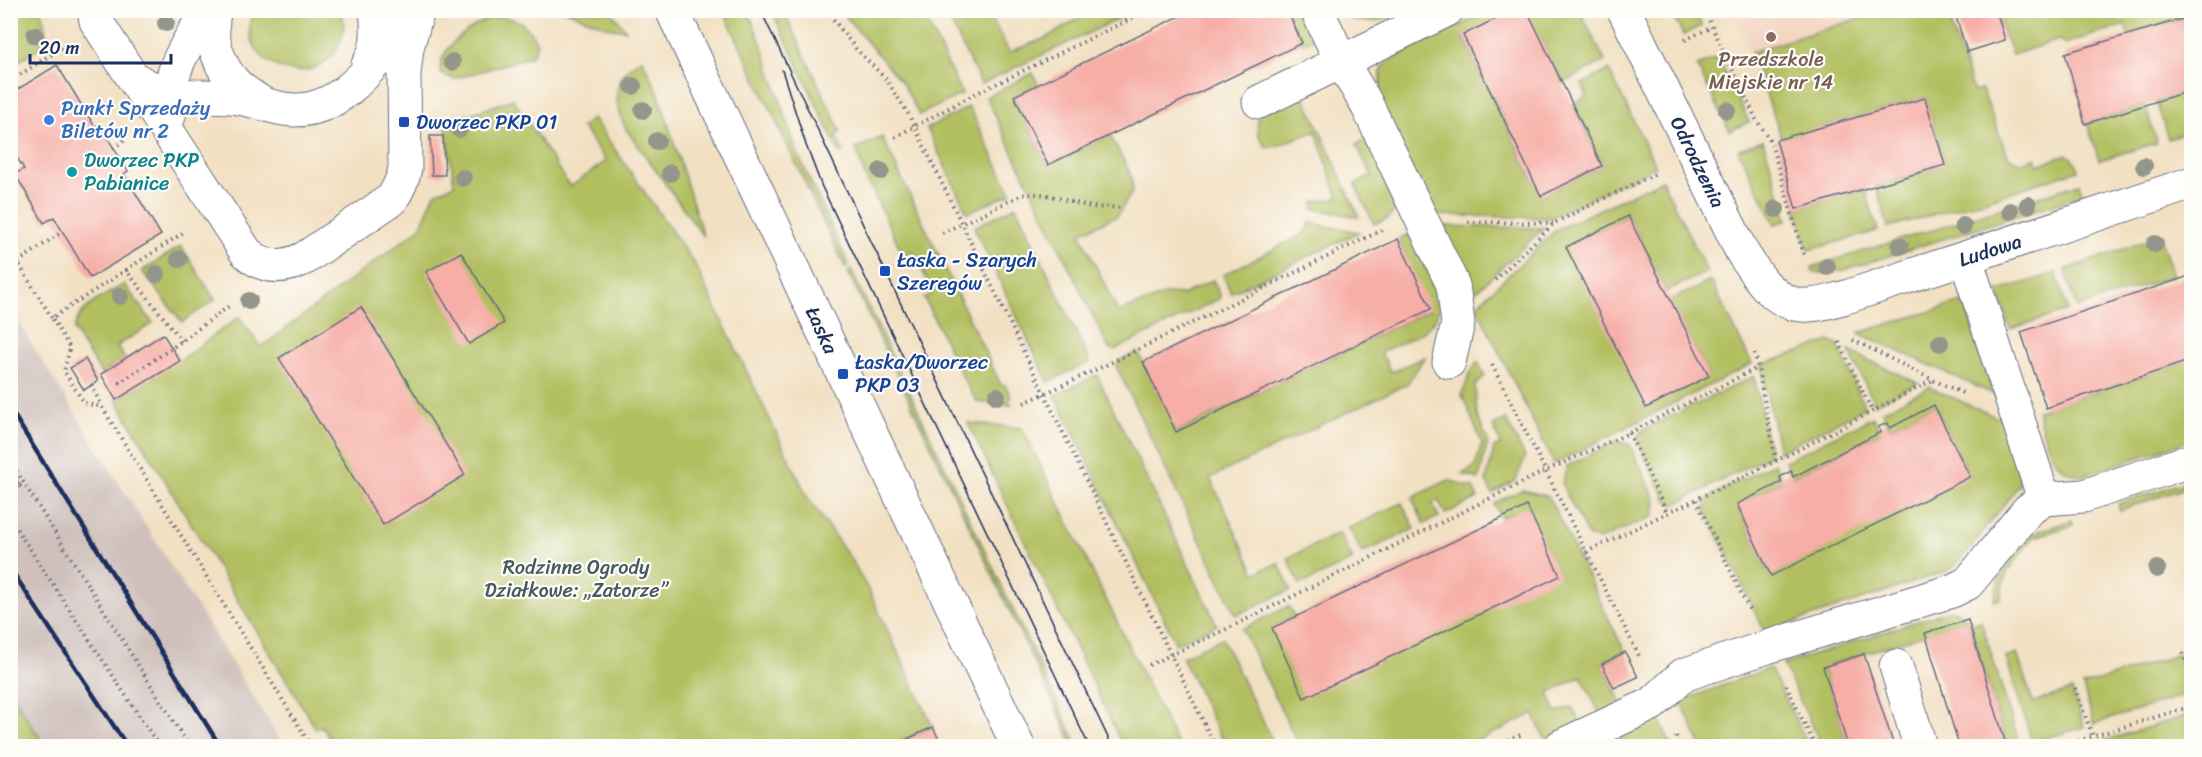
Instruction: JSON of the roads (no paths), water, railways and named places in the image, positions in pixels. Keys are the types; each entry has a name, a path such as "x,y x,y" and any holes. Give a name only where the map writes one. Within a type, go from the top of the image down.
{"main road":[{"path":"93,10 96,21 246,252 255,260 275,266 283,266 300,260 392,199 403,180 404,74 407,48 417,10"},
{"path":"171,136 170,94 175,67 208,10"},
{"path":"215,10 214,41 222,66 238,87 260,102"},
{"path":"358,81 373,57 378,29 376,10"},
{"path":"134,78 157,92 240,98 285,109 311,109 336,99 358,81 417,10"},
{"name":"Łaska","path":"672,10 1018,747"},
{"path":"1317,10 1341,61 1366,103 1454,285 1458,323 1449,362"},
{"path":"1259,102 1447,10"},
{"name":"Odrodzenia","path":"1624,10 1742,252 1761,283 1787,302"},
{"name":"Ludowa","path":"1787,302 1808,306 1846,297 2192,183"},
{"path":"1966,259 2044,499"},
{"path":"1561,747 1652,704 1683,675 1952,591 1968,583 2028,510 2044,499 2088,507 2192,460"},
{"path":"1896,666 1920,747"}],"tram line":[{"path":"761,11 1112,746"},
{"path":"782,70 822,187 1089,746"}],"railway":[{"path":"10,409 220,746"},
{"path":"10,568 127,746"}],"place":[{"name":"Przedszkole Miejskie nr 14","path":"1771,37"},
{"name":"Punkt Sprzedaży Biletów nr 2","path":"49,120"},
{"name":"Dworzec PKP 01","path":"404,122"},
{"name":"Dworzec PKP Pabianice","path":"72,172"},
{"name":"Łaska - Szarych Szeregów","path":"885,271"},
{"name":"Łaska/Dworzec PKP 03","path":"843,374"}],"park label":[{"name":"Rodzinne Ogrody Działkowe: „Zatorze”","path":"576,578"}]}
